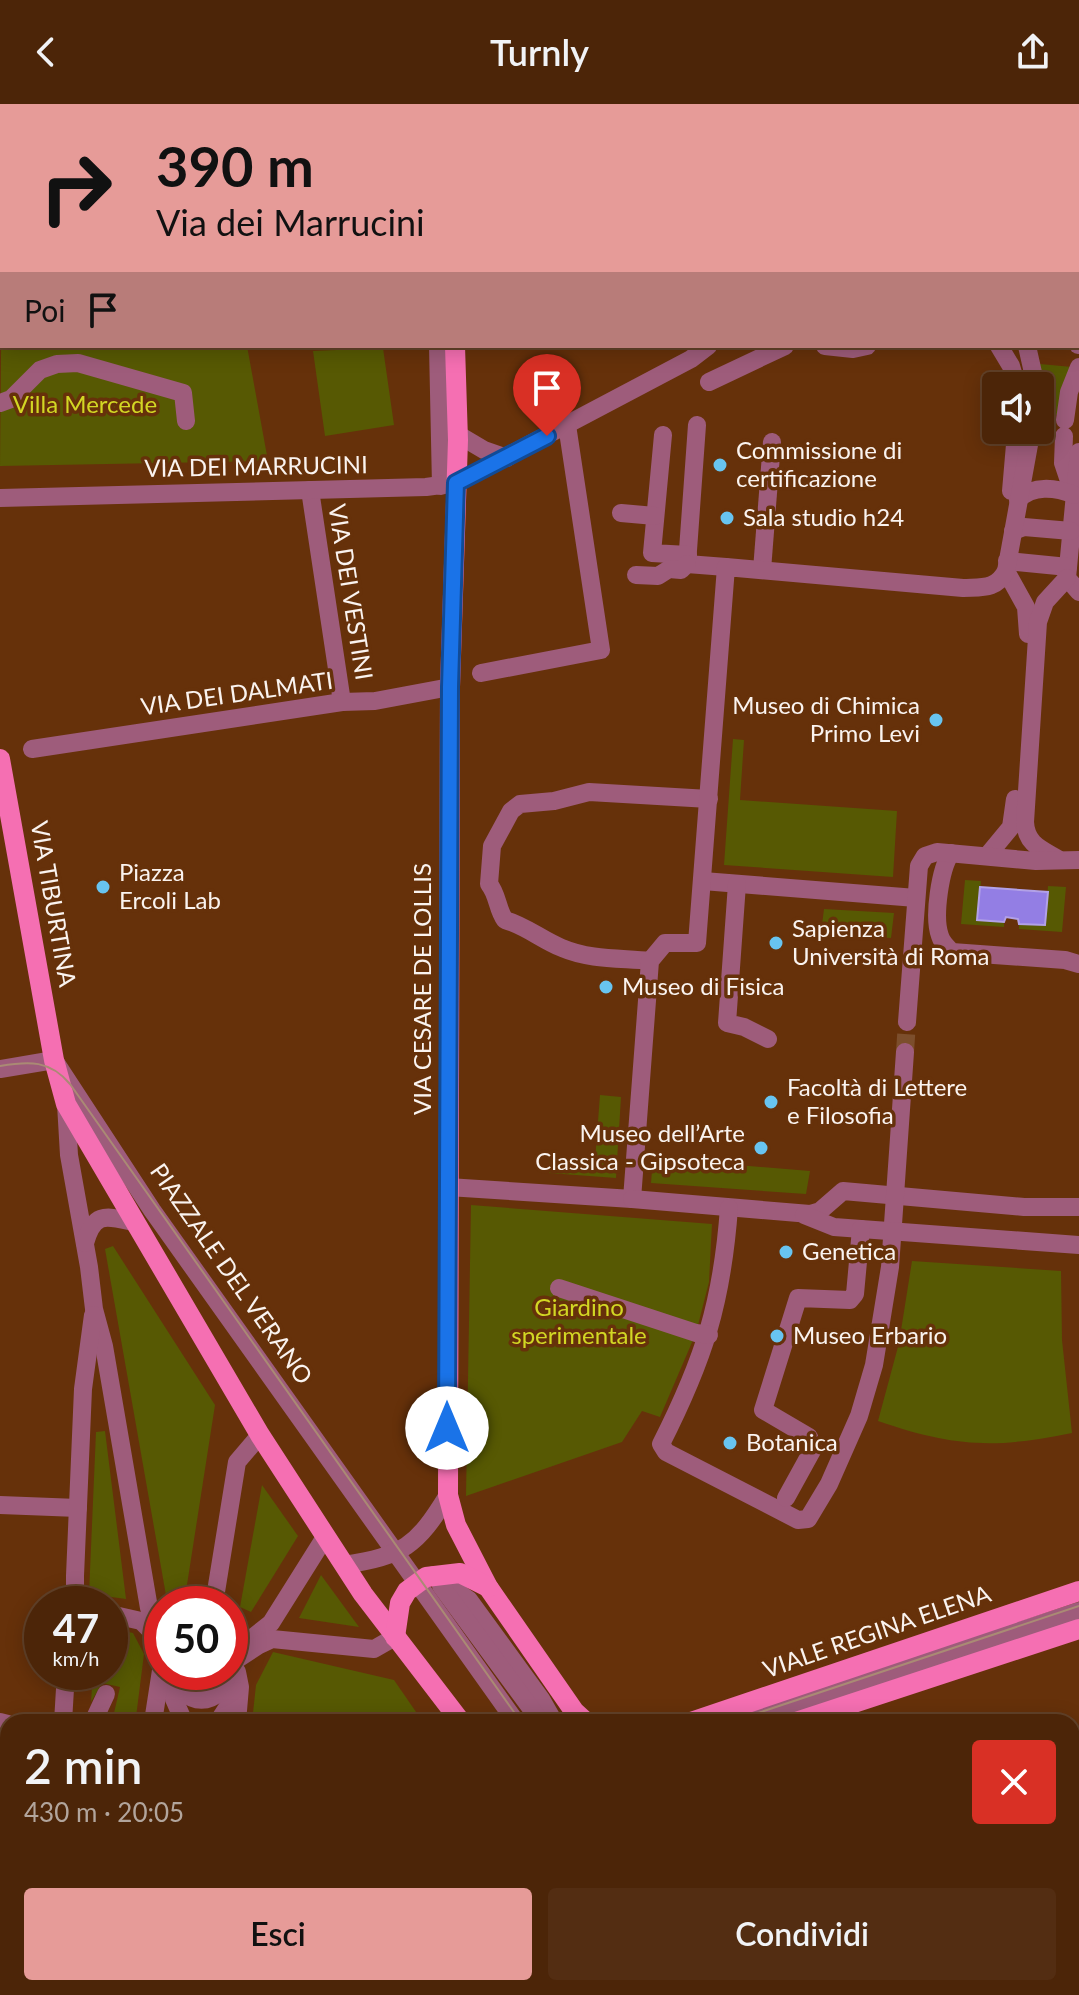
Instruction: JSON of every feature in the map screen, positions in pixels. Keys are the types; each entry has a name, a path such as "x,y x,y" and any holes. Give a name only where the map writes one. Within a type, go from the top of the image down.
{"main road":[{"name":"VIA CESARE DE LOLLIS","path":"448,1495 449,485 457,434 455,348"},
{"name":"VIA TIBURTINA","path":"0,759 2,786 54,1060"},
{"name":"PIAZZALE DEL VERANO","path":"54,1060 66,1104 260,1435 344,1565 455,1714"},
{"path":"448,1495 456,1525 488,1587 576,1714"},
{"path":"395,1637 400,1603 425,1578 460,1573 488,1587"},
{"name":"VIALE REGINA ELENA","path":"715,1714 1079,1591"},
{"path":"820,1714 1079,1629"}],"street":[{"path":"438,348 449,485"},
{"name":"VIA DEI MARRUCINI","path":"0,498 449,485 507,458 691,359 705,348"},
{"path":"709,382 781,348"},
{"path":"1000,348 1014,372"},
{"path":"1027,348 1033,372"},
{"path":"0,403 11,399 40,370 57,364 78,363 183,393 186,421"},
{"path":"1074,495 1063,463 1069,392 1079,367"},
{"path":"481,673 601,650 567,425"},
{"path":"636,575 658,576 669,569 681,570 687,560 697,425"},
{"path":"663,435 652,553 726,567 963,588 991,587 1002,578 1006,566 1012,534 1018,500 1024,433 1011,486 1012,534"},
{"path":"457,434 484,450 507,458"},
{"path":"762,570 772,442"},
{"path":"1058,859 1031,843 1025,831 1025,822 1038,622 1045,602 1071,579 1071,531 1079,452"},
{"path":"1018,500 1036,489 1074,495"},
{"name":"VIA DEI VESTINI","path":"310,490 342,702"},
{"path":"621,513 655,516"},
{"path":"1012,534 1024,527 1071,531"},
{"path":"1006,566 1071,579"},
{"path":"987,856 1007,834 1013,819 1028,627 1024,600 1006,566"},
{"path":"697,943 726,567"},
{"name":"VIA DEI DALMATI","path":"32,749 342,702 375,701 450,687"},
{"path":"650,961 578,954 553,944 518,923 505,920 489,884 492,846 511,811 525,803 554,801 589,792 709,799"},
{"path":"907,1022 921,861 931,853 1036,861 1079,860"},
{"path":"951,853 942,874 938,925 940,937 952,952 1065,960 1079,964"},
{"path":"703,881 916,898"},
{"path":"737,884 727,1023 744,1027 768,1039"},
{"path":"632,1199 650,961 665,943 732,947"},
{"path":"729,1208 723,1272 709,1335 695,1374 661,1444 666,1452 785,1514 798,1520 808,1519 829,1484 859,1416 874,1365 890,1267 905,1052"},
{"path":"0,1069 54,1060"},
{"name":"PIAZZALE DEL VERANO","path":"54,1060 152,1210 397,1553 425,1578 535,1714"},
{"name":"PIAZZALE DEL VERANO","path":"66,1104 67,1141 94,1309 102,1335 145,1586"},
{"path":"448,1187 801,1214 820,1211 843,1191 1024,1207 1079,1207"},
{"path":"801,1214 834,1227 1079,1245"},
{"name":"PIAZZALE DEL VERANO","path":"85,1243 91,1225 99,1219 110,1217 134,1222"},
{"path":"786,1498 813,1449 809,1437 763,1410 798,1298 850,1300 855,1294 861,1229"},
{"path":"559,1288 709,1335"},
{"name":"PIAZZALE DEL VERANO","path":"74,1586 84,1373 94,1309"},
{"path":"82,1419 96,1410 106,1412 115,1419"},
{"path":"217,1586 237,1462 260,1435"},
{"path":"344,1565 397,1553 420,1535 448,1495"},
{"path":"0,1505 78,1508"},
{"path":"248,1641 271,1623 325,1537"},
{"name":"PIAZZALE DEL VERANO","path":"425,1578 511,1714"},
{"name":"PIAZZALE DEL VERANO","path":"425,1578 469,1600 549,1714"},
{"name":"VIALE REGINA ELENA","path":"766,1714 1079,1611"},
{"path":"248,1654 272,1639 374,1649 395,1637"},
{"path":"63,1714 65,1690"},
{"path":"156,1714 164,1690"},
{"path":"173,1690 181,1714"},
{"path":"182,1690 202,1700 213,1697 221,1690"},
{"path":"223,1714 238,1690"},
{"path":"238,1714 240,1690"},
{"path":"97,1714 106,1694"}],"green space":[{"name":"Villa Mercede","path":"1,348 247,348 268,461 0,466"},
{"path":"383,348 394,425 325,436 313,351"},
{"path":"1040,364 1072,367 1062,415 1054,415 1054,372 1040,372"},
{"path":"733,739 744,740 740,800 897,811 893,877 724,865"},
{"path":"965,880 981,881 978,920 1004,922 1004,927 961,924"},
{"path":"1048,886 1066,887 1062,932 1019,929 1019,924 1045,925"},
{"path":"824,909 894,913 891,938 821,933"},
{"path":"600,1095 621,1097 616,1178 549,1173 550,1158 595,1161"},
{"path":"653,1158 810,1171 806,1194 651,1183"},
{"name":"Giardino sperimentale","path":"471,1205 712,1224 709,1282 696,1333 660,1417 642,1411 622,1442 466,1496"},
{"path":"113,1246 215,1405 187,1586 164,1586 105,1249"},
{"path":"912,1261 1061,1271 1062,1340 1072,1433 1019,1442 974,1443 929,1436 878,1421 899,1343"},
{"path":"105,1431 124,1586 89,1586 96,1432"},
{"path":"262,1485 298,1536 251,1612 248,1611 248,1586 244,1586"},
{"path":"321,1575 359,1627 299,1618"},
{"path":"128,1632 133,1633 144,1654 136,1714 114,1713 119,1690 128,1690"},
{"path":"273,1652 394,1680 417,1714 253,1714 256,1685"}],"shaded area":[{"path":"980,887 1048,892 1045,925 1019,924 1018,919 1006,917 1004,922 977,920"}],"tunnel":[{"path":"905,1052 907,1022"}],"tram line":[{"path":"0,1066 20,1063 47,1066 70,1084 515,1714"},
{"path":"755,1714 1079,1606"}],"place":[{"name":"Commissione di certificazione","path":"720,465"},
{"name":"Sala studio h24","path":"727,518"},
{"name":"Museo di Chimica Primo Levi","path":"936,720"},
{"name":"Piazza Ercoli Lab","path":"103,887"},
{"name":"Sapienza Università di Roma","path":"776,943"},
{"name":"Museo di Fisica","path":"606,987"},
{"name":"Facoltà di Lettere e Filosofia","path":"771,1102"},
{"name":"Museo dell’Arte Classica - Gipsoteca","path":"761,1148"},
{"name":"Genetica","path":"786,1252"},
{"name":"Museo Erbario","path":"777,1336"},
{"name":"Botanica","path":"730,1443"}],"route":[{"path":"447,1428 450,687 456,483 547,436"}]}
